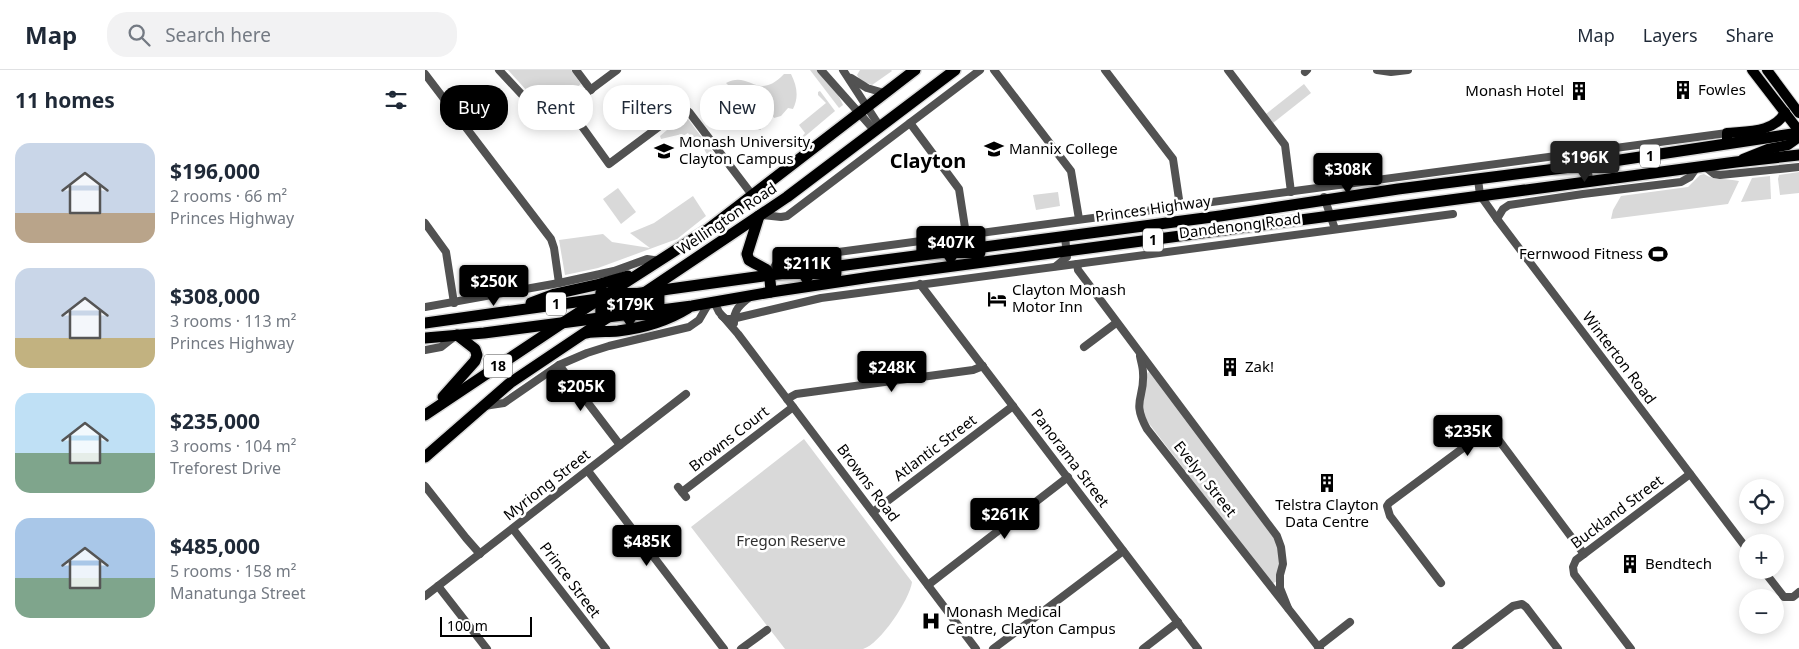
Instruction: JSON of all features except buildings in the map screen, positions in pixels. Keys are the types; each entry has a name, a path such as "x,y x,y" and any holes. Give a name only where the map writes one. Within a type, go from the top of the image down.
{"highway":[{"name":"Wellington Road","path":"602,298 707,230 915,70"},
{"name":"Wellington Road","path":"609,316 797,190 955,70"},
{"name":"Princes Highway","path":"510,311 770,274 1587,165 1727,138 1799,134"},
{"name":"Princes Highway","path":"712,303 871,277 1330,215 1799,155"},
{"path":"760,215 747,250 747,256 751,262 764,266 770,274 771,292"},
{"path":"510,311 555,294 614,280 646,270"},
{"name":"18","path":"429,413 602,298"},
{"name":"1","path":"425,338 456,336 712,303"},
{"path":"584,333 621,330 658,323 672,318 692,306"},
{"name":"1","path":"425,323 510,311"},
{"name":"18","path":"425,457 481,407 522,374 609,316"},
{"path":"429,413 475,361 477,355 475,350 456,336"}],"main road":[{"path":"1736,162 1768,149 1788,145 1799,134 1785,112 1752,70"},
{"path":"1767,70 1799,112"},
{"path":"1727,138 1771,126 1780,120 1785,112"}],"street":[{"path":"499,70 518,89"},
{"path":"576,70 587,85"},
{"path":"593,88 617,70"},
{"path":"821,70 863,109 878,129"},
{"path":"760,215 787,216 980,70"},
{"path":"994,70 1071,170 1079,219"},
{"path":"1105,70 1173,159 1180,206"},
{"path":"1228,70 1285,145 1291,192"},
{"path":"1377,70 1391,72 1408,70"},
{"path":"846,71 863,109"},
{"path":"846,71 867,88 885,93"},
{"path":"425,74 551,239 559,283"},
{"path":"582,130 609,164 684,108 753,196"},
{"path":"910,123 959,189 966,234"},
{"name":"Dandenong Road","path":"770,274 776,264 786,259 1586,152 1727,138"},
{"path":"1586,152 1589,181"},
{"name":"Princes Highway","path":"1700,167 1720,175 1799,166"},
{"path":"1497,219 1503,209 1509,205 1685,181 1700,167"},
{"path":"1636,175 1656,186"},
{"name":"Winterton Road","path":"1478,179 1480,196 1739,538"},
{"path":"1569,184 1583,194"},
{"path":"1321,188 1335,229"},
{"path":"1414,218 1429,203"},
{"name":"Dandenong Road","path":"722,316 726,319 733,319 807,300 889,288 1453,214"},
{"path":"425,224 447,252 454,303"},
{"path":"1053,267 1066,259 1068,251 1065,236"},
{"path":"1119,258 1133,243"},
{"path":"425,307 614,271 644,259 660,261"},
{"name":"Evelyn Street","path":"1077,264 1078,270 1116,323 1277,536 1281,547 1283,564 1280,575 1280,588 1288,608"},
{"path":"871,277 889,288"},
{"name":"Panorama Street","path":"920,284 1198,649"},
{"path":"733,319 737,308 752,295"},
{"path":"481,407 504,403 559,366 609,346 689,327 699,320 712,303"},
{"name":"Browns Road","path":"712,303 738,334 976,649"},
{"name":"Browns Road","path":"733,319 738,334"},
{"path":"1084,347 1116,323"},
{"path":"425,350 444,346 456,336"},
{"name":"Evelyn Street","path":"1140,354 1143,374 1138,404 1140,416 1147,429 1319,648"},
{"path":"559,366 620,445"},
{"path":"787,399 796,394 973,370 983,366"},
{"name":"Myriong Street","path":"425,596 686,394"},
{"name":"Atlantic Street","path":"873,512 1013,406"},
{"name":"Browns Court","path":"682,492 793,407"},
{"path":"1441,583 1390,516 1387,506 1396,497 1481,433 1486,432 1495,435 1585,554"},
{"path":"588,471 724,649"},
{"name":"Buckland Street","path":"1631,649 1574,574 1573,567 1576,560 1690,474"},
{"path":"928,585 1068,477"},
{"path":"426,486 479,555"},
{"name":"Prince Street","path":"513,528 605,649"},
{"path":"993,649 1123,551"},
{"path":"1770,579 1784,596 1793,597 1799,592"},
{"path":"439,586 485,648"},
{"path":"1455,649 1518,604 1526,606 1558,649"},
{"path":"1143,649 1178,622"},
{"path":"1319,648 1350,622"},
{"path":"741,649 767,630"}],"green space":[{"path":"508,70 571,70 581,84 580,85 522,85"},
{"path":"810,70 817,70 825,78 843,105 839,108"},
{"path":"860,70 892,71 872,85 861,82 857,75"},
{"path":"784,74 791,74 797,96 793,109 788,108 781,116 774,118 774,85 767,85 775,82"},
{"path":"741,80 757,85 728,85 726,83"},
{"path":"1304,84 1311,93 1273,123 1266,114"},
{"path":"820,91 835,111 803,138 805,133 799,125 826,103 818,95"},
{"path":"690,122 715,155 715,160 711,162 704,149 696,140 693,141 688,133 683,136 682,134 661,139 660,136 667,130 690,130"},
{"path":"1799,172 1799,193 1780,195 1779,175"},
{"path":"1704,174 1739,181 1728,204 1611,219 1613,210 1621,196 1688,187 1700,175"},
{"path":"1770,176 1771,199 1741,202 1752,178"},
{"path":"618,188 636,212 621,224 603,199"},
{"path":"1058,192 1060,206 1036,210 1033,195"},
{"path":"693,196 706,216 677,239 598,268 565,275 559,240 603,234 612,242 650,248 630,233 654,223"},
{"path":"1150,372 1225,469 1279,545 1280,561 1277,581 1272,584 1144,417 1141,408 1146,373"},
{"name":"Fregon Reserve","path":"804,439 912,582 906,599 893,620 878,639 863,649 785,649 691,527"}],"place":[{"name":"Fowles","path":"1683,90"},
{"name":"Monash Hotel","path":"1579,91"},
{"name":"Mannix College","path":"994,149"},
{"name":"Monash University, Clayton Campus","path":"664,151"},
{"name":"Fernwood Fitness","path":"1658,254"},
{"name":"Clayton Monash Motor Inn","path":"997,299"},
{"name":"Zak!","path":"1230,367"},
{"name":"Telstra Clayton Data Centre","path":"1327,483"},
{"name":"Bendtech","path":"1630,564"},
{"name":"Monash Medical Centre, Clayton Campus","path":"931,621"}],"district":[{"name":"Clayton","path":"928,161"}]}
